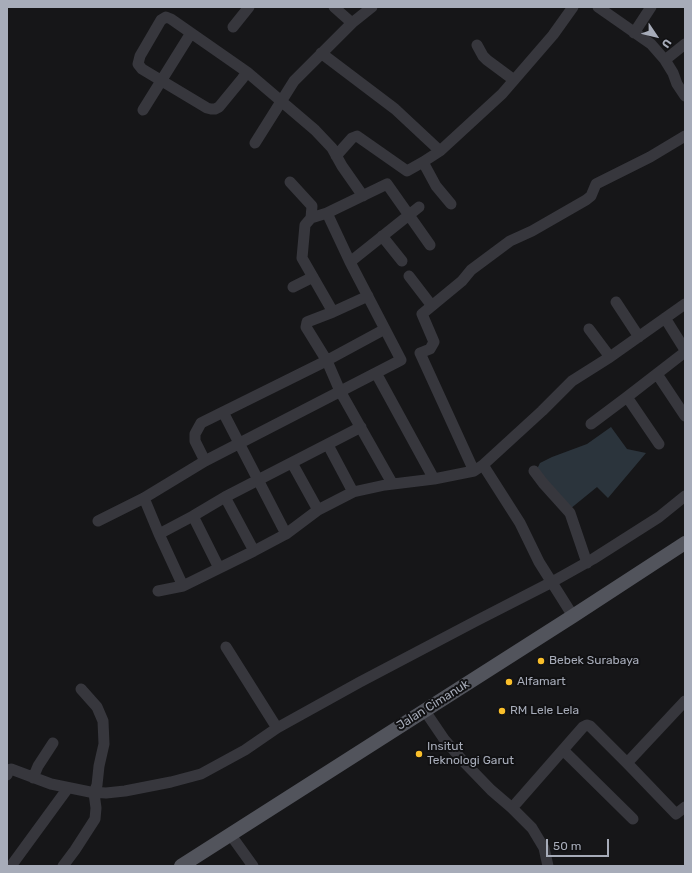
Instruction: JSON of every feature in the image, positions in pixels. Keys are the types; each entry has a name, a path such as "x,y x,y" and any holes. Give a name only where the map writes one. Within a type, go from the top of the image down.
{"main road":[{"name":"Jalan Cimanuk","path":"181,866 685,543"}],"street":[{"path":"233,26 249,7"},
{"path":"334,7 352,23"},
{"path":"255,143 281,100 294,82 352,23 372,7"},
{"path":"336,156 352,138 357,136 408,171 423,162 440,151 502,94 553,35 573,7"},
{"path":"598,7 651,44 665,60 685,96"},
{"path":"634,33 651,7"},
{"path":"247,72 219,107 215,109 207,108 142,69 138,64 140,56 161,20 166,18 171,19 247,72 315,130 332,148 363,196"},
{"path":"143,110 191,32"},
{"path":"665,60 685,44"},
{"path":"477,45 482,56 514,80"},
{"path":"321,53 395,109 440,151"},
{"path":"573,616 539,562 520,523 478,468 420,353 430,349 433,344 431,334 422,315 462,281 471,270 510,241 532,231 589,199 596,184 650,157 685,136"},
{"path":"423,162 436,186 451,204"},
{"path":"290,182 312,206 311,218"},
{"path":"333,312 302,258 305,225 311,218 327,213 387,184 408,216 430,245"},
{"path":"350,262 419,207"},
{"path":"98,520 144,498 205,461 401,360 350,262 327,213"},
{"path":"382,236 402,261"},
{"path":"409,276 432,306"},
{"path":"293,287 313,277"},
{"path":"368,296 307,322 306,326 327,360 340,391 392,484"},
{"path":"616,302 639,337"},
{"path":"158,591 183,586 254,551 286,534 318,510 353,492 392,484 434,478 478,468 542,411 572,381 610,357 685,304"},
{"path":"591,424 628,397 685,351 665,318"},
{"path":"205,461 195,441 195,434 201,423 327,360 385,329"},
{"path":"589,329 610,357"},
{"path":"376,373 434,478"},
{"path":"657,374 685,416"},
{"path":"628,397 659,444"},
{"path":"223,412 238,444 286,534"},
{"path":"159,534 225,497 328,445 360,427"},
{"path":"328,445 353,492"},
{"path":"292,463 318,510"},
{"path":"534,471 570,513 587,563"},
{"path":"7,775 9,770 11,770 51,784 94,793 125,791 171,782 201,774 245,750 276,728 587,563 659,516 685,496"},
{"path":"225,497 254,551"},
{"path":"144,498 183,586"},
{"path":"193,516 219,568"},
{"path":"226,647 276,728"},
{"path":"63,866 95,819 96,808 94,793 97,785 99,766 104,744 103,721 97,707 81,689"},
{"path":"627,763 685,701"},
{"path":"425,711 444,739 463,761 491,790 532,828 544,848 548,866"},
{"path":"512,808 587,725 627,763 676,814 685,807"},
{"path":"33,778 38,766 53,743"},
{"path":"563,750 633,819"},
{"path":"11,866 68,788"},
{"path":"230,834 253,866"}],"shaded area":[{"path":"611,427 627,449 646,453 608,498 597,487 570,509 537,469 540,463 587,444"}],"place":[{"name":"Bebek Surabaya","path":"541,661"},
{"name":"Alfamart","path":"509,682"},
{"name":"RM Lele Lela","path":"502,711"},
{"name":"Insitut Teknologi Garut","path":"419,754"}]}
